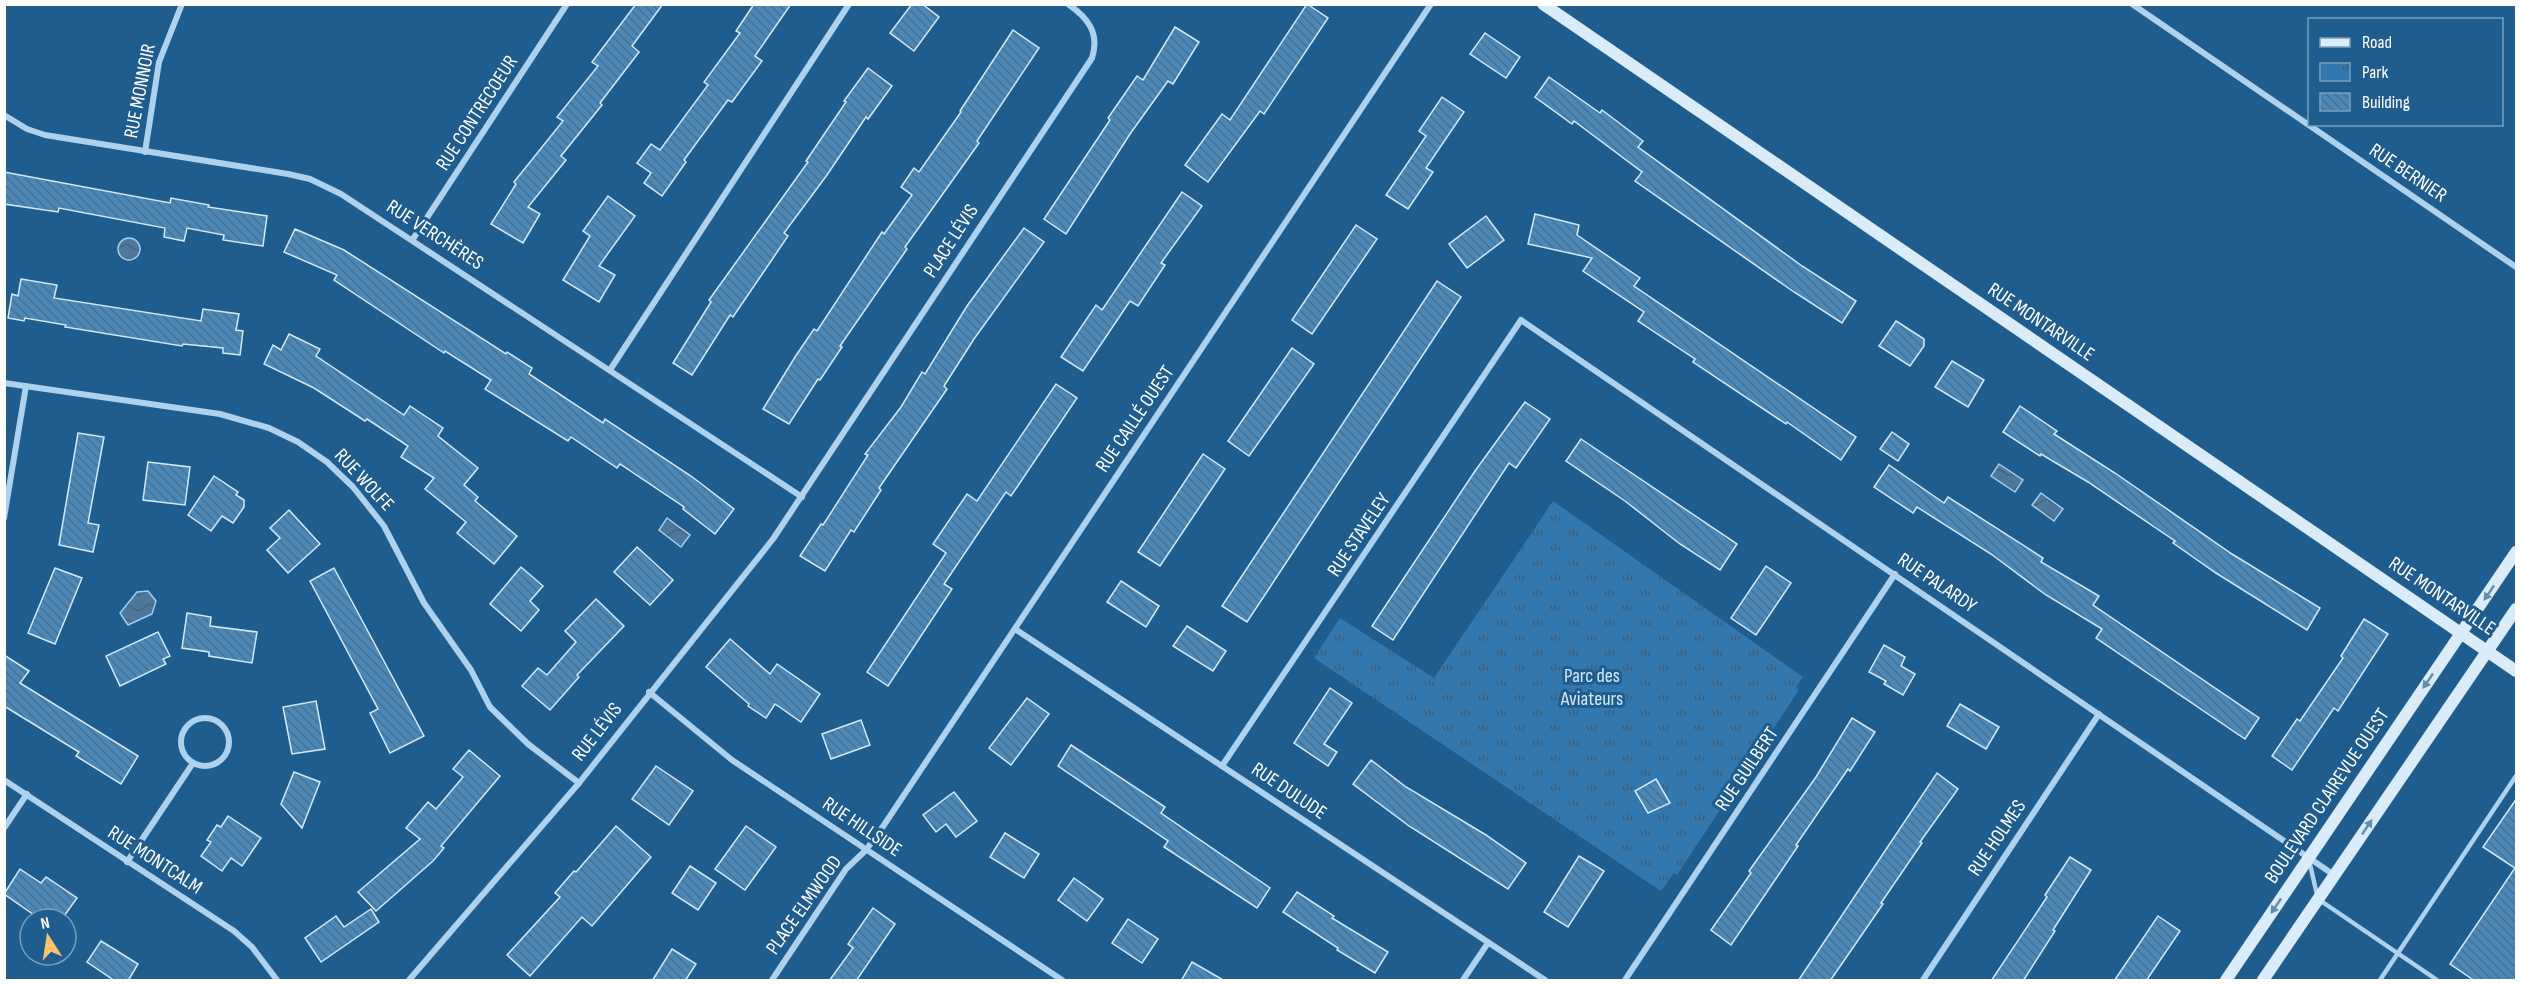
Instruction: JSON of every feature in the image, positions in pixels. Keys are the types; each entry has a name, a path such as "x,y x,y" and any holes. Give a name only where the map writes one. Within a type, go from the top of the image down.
{"street":[{"name":"RUE MONNOIR","path":"145,152 159,62 182,4"},
{"name":"RUE CONTRECOEUR","path":"414,240 567,4"},
{"path":"610,370 849,4"},
{"name":"PLACE LÉVIS","path":"802,497 1092,58 1095,39 1091,26 1083,15 1068,4"},
{"name":"RUE CAILLÉ OUEST","path":"866,850 1431,4"},
{"name":"RUE MONTARVILLE","path":"1544,4 2517,671"},
{"name":"RUE BERNIER","path":"2132,4 2308,124"},
{"name":"RUE VERCHÈRES","path":"4,115 19,125 45,135 310,179 341,194 414,240 802,497"},
{"name":"RUE BERNIER","path":"2311,126 2517,267"},
{"name":"RUE PALARDY","path":"1521,320 2334,875"},
{"name":"RUE STAVELEY","path":"1222,766 1521,320"},
{"name":"RUE WOLFE","path":"4,383 220,414 269,428 298,442 327,462 353,488 384,526 424,603 471,670 490,707 528,744 579,783"},
{"path":"4,518 26,386"},
{"name":"RUE LÉVIS","path":"409,981 579,783 649,692 735,589 802,497"},
{"name":"BOULEVARD CLAIREVUE OUEST","path":"2226,981 2517,552"},
{"name":"RUE GUILBERT","path":"1625,981 1895,574"},
{"path":"2263,981 2517,609"},
{"name":"RUE DULUDE","path":"1015,629 1545,981"},
{"name":"RUE HILLSIDE","path":"649,692 732,760 1062,981"},
{"name":"RUE HOLMES","path":"1923,981 2099,714"},
{"path":"208,718 216,720 222,725 229,738 226,753 215,764 193,763 183,750 182,734 192,722 208,718"},
{"path":"127,862 193,763"},
{"name":"RUE MONTCALM","path":"4,780 234,932 256,952 277,981"},
{"path":"4,828 27,794"},
{"name":"PLACE ELMWOOD","path":"772,981 846,869 866,850"},
{"path":"1463,981 1488,943"}],"lane":[{"path":"2380,981 2517,776"},
{"path":"2308,858 2318,899 2437,981"}],"green space":[{"name":"Parc des Aviateurs","path":"1553,501 1803,677 1796,687 1799,690 1677,875 1674,873 1661,891 1314,658 1340,618 1434,678"}],"water":[{"path":"129,238 137,241 140,249 137,257 129,260 121,257 118,249 121,241"},
{"path":"1999,464 2023,480 2015,492 1991,476"},
{"path":"2041,493 2063,509 2054,521 2032,505"},
{"path":"667,518 690,535 681,547 659,530"},
{"path":"148,591 156,601 152,614 128,625 120,613 137,592"}],"building":[{"path":"636,4 663,4 632,46 639,52 600,103 602,105 561,156 566,160 528,207 540,214 523,243 491,224 516,184 514,182 563,121 557,117 598,66 592,62"},
{"path":"754,4 791,4 755,56 762,61 732,102 728,100 684,160 686,162 662,196 644,183 651,173 637,163 651,144 660,150 708,85 704,82 740,33 736,31"},
{"path":"912,4 922,4 939,17 914,51 890,33"},
{"path":"1307,4 1328,18 1264,114 1260,111 1208,182 1185,165 1222,114 1230,120"},
{"path":"1175,27 1199,42 1173,84 1168,81 1130,134 1066,234 1044,219 1110,120 1108,118 1137,76 1143,80"},
{"path":"1013,30 1039,48 977,141 979,143 905,247 907,249 789,424 763,409 814,329 817,331 882,232 884,234 912,195 901,187 914,168 919,172 961,112"},
{"path":"1485,33 1520,57 1506,78 1470,54"},
{"path":"868,68 892,86 868,119 866,117 784,233 788,236 733,317 730,315 692,375 673,363 711,302 709,300 808,162 806,161 846,102 844,101"},
{"path":"1549,77 1600,113 1602,110 1643,141 1638,147 1802,266 1856,301 1842,323 1635,181 1642,172 1574,121 1572,124 1535,97"},
{"path":"1442,97 1464,112 1426,168 1433,172 1408,209 1386,195 1426,136 1419,131"},
{"path":"4,172 170,203 171,198 209,205 208,207 267,216 263,246 223,240 224,235 187,228 184,241 164,237 165,228 59,208 58,212 4,204"},
{"path":"1182,192 1202,206 1161,263 1165,265 1138,306 1130,301 1083,371 1061,357 1096,305 1102,310"},
{"path":"608,196 635,216 599,266 615,275 599,302 563,280 590,236 583,231"},
{"path":"1535,214 1579,225 1577,235 1640,278 1634,286 1856,437 1841,460 1787,422 1786,424 1693,362 1695,359 1638,321 1644,312 1583,271 1592,258 1528,244"},
{"path":"1486,216 1504,240 1467,268 1449,244"},
{"path":"1356,225 1377,239 1312,334 1292,320"},
{"path":"1024,228 1044,242 974,339 944,386 947,389 879,488 881,490 854,532 851,530 825,571 800,556 868,455 865,454 901,407 922,372 925,374 967,306"},
{"path":"295,229 344,250 506,354 507,352 532,368 529,374 603,423 605,419 691,476 734,509 715,534 683,509 684,507 620,464 617,468 571,437 568,441 485,389 491,380 445,351 444,353 334,280 337,275 284,252"},
{"path":"21,279 57,285 54,298 201,321 203,309 239,314 236,330 243,331 240,355 223,353 223,348 183,344 182,346 65,327 66,325 25,318 24,321 8,318 12,294 18,296"},
{"path":"1437,281 1461,297 1247,622 1222,606"},
{"path":"1896,321 1924,339 1924,346 1910,366 1879,346"},
{"path":"289,334 320,349 316,356 404,415 410,406 443,428 438,436 478,468 464,485 478,497 475,501 517,536 494,564 457,533 466,522 425,489 434,478 401,457 408,446 314,388 264,364 273,345 281,350"},
{"path":"1292,348 1314,364 1249,456 1228,441"},
{"path":"1952,361 1984,380 1968,407 1935,387"},
{"path":"1056,384 1077,398 1011,496 1006,492 944,584 952,589 888,686 867,672 946,553 933,544 967,494 977,501"},
{"path":"1525,402 1550,419 1516,468 1509,463 1393,640 1372,626 1475,471"},
{"path":"2020,406 2057,431 2054,434 2232,554 2320,608 2307,630 2216,573 2173,543 2175,541 2088,482 2041,454 2040,456 2003,432"},
{"path":"1892,432 1909,444 1898,461 1880,449"},
{"path":"78,433 104,437 88,523 99,525 93,552 59,545"},
{"path":"1581,439 1737,544 1720,570 1680,544 1625,501 1566,461"},
{"path":"1203,454 1225,469 1160,566 1138,552"},
{"path":"148,462 190,467 185,505 143,500"},
{"path":"1889,465 1944,503 1948,497 2043,558 2041,562 2099,596 2093,605 2259,718 2245,739 2096,638 2102,629 2046,595 1991,554 1917,507 1913,513 1874,487"},
{"path":"214,476 238,492 236,495 244,500 244,507 233,523 222,516 211,531 188,515"},
{"path":"289,510 320,544 288,573 267,550 280,538 270,528"},
{"path":"637,547 673,580 650,605 614,572"},
{"path":"1766,566 1791,583 1756,635 1731,618"},
{"path":"521,567 543,586 530,601 539,610 521,631 490,604"},
{"path":"55,568 82,578 55,644 28,633"},
{"path":"334,568 424,736 390,753 370,713 378,709 310,581"},
{"path":"1121,581 1159,606 1146,627 1107,602"},
{"path":"596,599 624,626 577,675 579,677 550,710 522,686 538,668 547,675 576,642 565,631"},
{"path":"187,613 211,617 210,626 257,632 252,663 209,656 209,652 182,648"},
{"path":"2364,619 2388,634 2338,711 2334,708 2292,770 2272,756 2297,719 2300,721 2343,658 2341,656"},
{"path":"1187,626 1226,651 1213,671 1173,646"},
{"path":"158,632 170,656 163,659 166,664 120,686 106,656"},
{"path":"730,639 770,674 777,664 820,694 801,722 775,704 766,718 748,706 749,704 706,667"},
{"path":"1884,645 1905,657 1901,666 1915,674 1903,695 1884,684 1886,681 1869,672"},
{"path":"4,655 29,671 20,683 138,756 121,784 76,756 79,752 4,706"},
{"path":"1330,688 1352,703 1324,744 1337,752 1328,766 1294,743"},
{"path":"1027,698 1049,714 1011,765 989,748"},
{"path":"316,701 325,749 292,754 283,707"},
{"path":"1960,704 1999,727 1986,749 1947,726"},
{"path":"1852,718 1875,732 1850,771 1848,769 1796,845 1798,846 1731,945 1711,930 1751,873 1749,871 1816,777"},
{"path":"861,720 870,745 831,759 822,734"},
{"path":"1071,745 1165,807 1161,813 1270,888 1257,908 1164,847 1168,841 1058,766"},
{"path":"469,750 500,776 441,846 444,848 433,861 376,911 358,892 420,839 406,828 428,802 436,809 463,777 453,769"},
{"path":"1371,760 1406,787 1486,835 1526,863 1508,889 1409,826 1353,784"},
{"path":"656,766 693,791 669,825 632,799"},
{"path":"294,772 320,782 302,828 281,804"},
{"path":"1937,773 1958,789 1920,842 1922,843 1881,903 1883,904 1830,981 1798,981"},
{"path":"1656,779 1670,803 1648,813 1635,791"},
{"path":"954,792 977,821 956,837 946,824 936,832 923,815"},
{"path":"2517,798 2517,981 2475,981 2450,964 2515,868 2483,847"},
{"path":"228,816 261,838 242,866 231,858 222,871 201,856 211,842 207,840 217,825 221,827"},
{"path":"616,826 651,857 592,926 582,917 530,976 507,955 560,897 555,893"},
{"path":"746,826 776,847 745,890 715,869"},
{"path":"1005,833 1039,854 1024,878 990,857"},
{"path":"1579,856 1604,871 1568,927 1544,912"},
{"path":"2070,857 2091,870 2053,930 2055,931 2023,981 1991,981 2047,897 2045,895"},
{"path":"690,866 716,883 698,910 672,893"},
{"path":"20,869 41,883 46,877 77,898 71,907 23,907 4,894"},
{"path":"1074,878 1103,899 1087,921 1058,900"},
{"path":"1297,892 1334,916 1332,918 1388,952 1375,973 1337,950 1338,948 1283,912"},
{"path":"873,908 895,924 856,981 829,981 853,948 848,944"},
{"path":"371,909 379,922 321,962 305,938 336,916 344,927"},
{"path":"2158,916 2180,931 2146,981 2114,981"},
{"path":"1128,919 1158,939 1142,963 1112,943"},
{"path":"101,941 138,964 128,981 115,981 87,962"},
{"path":"672,949 696,964 685,981 652,981"},
{"path":"1192,962 1225,981 1181,981"}]}
